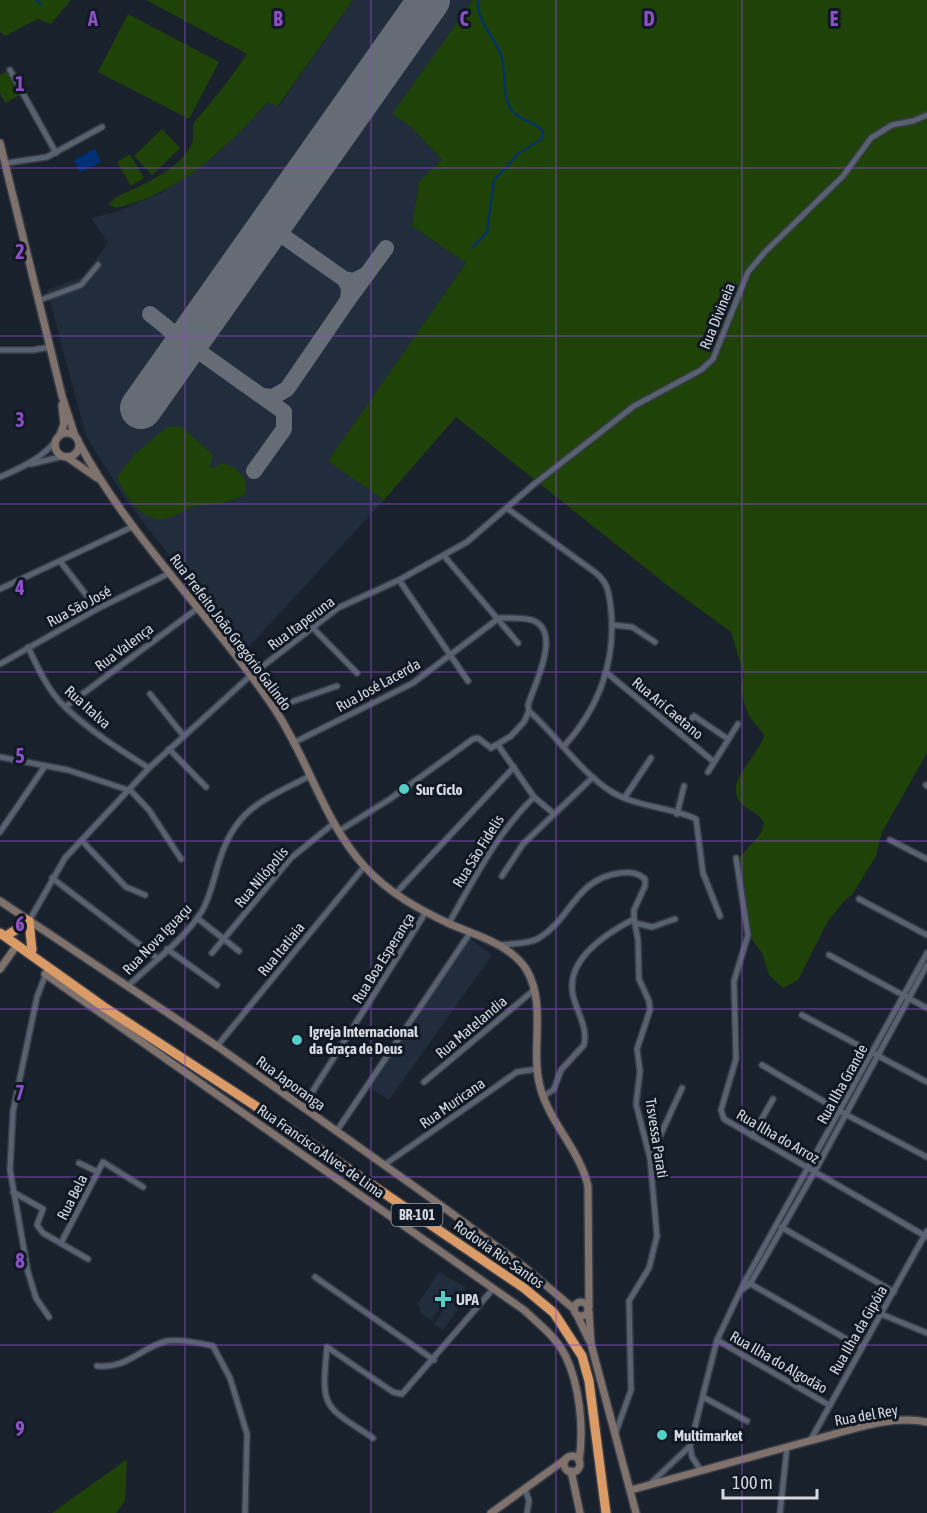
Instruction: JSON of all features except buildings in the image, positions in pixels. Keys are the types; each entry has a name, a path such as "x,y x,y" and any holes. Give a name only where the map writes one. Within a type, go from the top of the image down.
{"highway":[{"path":"5,933 19,928 27,920"},
{"path":"27,920 30,952"},
{"name":"Rodovia Rio-Santos","path":"0,927 15,948 30,952 47,972 112,1010 515,1282 554,1313 585,1364 608,1513"},
{"path":"30,934 38,928"},
{"name":"Rodovia Rio-Santos","path":"5,933 107,1003 112,1010"}],"main road":[{"name":"Rua Prefeito João Gregório Galindo","path":"0,143 7,164 62,396 77,440 99,479 274,708 334,823 364,867 395,894 448,923 498,945 520,962 534,990 538,1069 543,1097 583,1169 588,1186 588,1291 591,1344 636,1513"},
{"name":"Rua Prefeito João Gregório Galindo","path":"62,396 64,424 57,451 99,479"},
{"path":"59,437 68,433 77,440 76,453 66,457"},
{"name":"Rua Japoranga","path":"0,901 217,1046 523,1266 558,1299 577,1307"},
{"path":"0,969 15,948"},
{"name":"Rua Francisco Alves de Lima","path":"47,972 524,1310 548,1333 565,1355 573,1379 581,1435 579,1503"},
{"path":"577,1307 588,1291"},
{"path":"577,1307 589,1310 584,1317 577,1307"},
{"path":"577,1307 591,1344"},
{"name":"Rua del Rey","path":"631,1490 700,1469 889,1422 927,1422"},
{"path":"491,1513 567,1458 577,1447 581,1435"},
{"path":"542,1476 555,1471 569,1471 579,1464 574,1456 567,1458"},
{"path":"567,1458 565,1466 569,1471 580,1513"}],"street":[{"path":"10,70 56,153"},
{"name":"Rua Divineia","path":"508,509 533,485 634,406 687,380 713,359 748,272 765,252 843,176 871,138 892,125 913,121 927,114"},
{"path":"7,164 56,153 102,127"},
{"path":"40,300 81,285 98,265"},
{"path":"0,350 33,350 50,347"},
{"path":"0,477 26,465 51,447 59,437"},
{"path":"26,465 66,457"},
{"path":"508,509 602,578 609,586 613,625 612,652 607,673 582,723 564,746"},
{"name":"Rua Itaperuna","path":"27,920 65,858 130,791 149,768 250,676 338,608 445,557 508,509"},
{"path":"0,589 134,526"},
{"path":"445,557 518,643"},
{"path":"60,561 97,609"},
{"name":"Rua São José","path":"0,664 97,609 171,573"},
{"path":"399,580 468,681"},
{"name":"Rua Valença","path":"65,707 198,608"},
{"path":"499,618 533,620 542,628 546,639 546,651 528,705 529,711 593,777 604,787 625,797 692,817 698,823 703,873 720,916"},
{"name":"Rua José Lacerda","path":"294,743 413,683 499,618"},
{"path":"613,625 632,627 655,642"},
{"path":"312,627 357,673"},
{"name":"Rua Italva","path":"28,647 42,675 65,707 114,746 149,768"},
{"name":"Rua Ari Caetano","path":"607,673 713,761"},
{"path":"274,708 337,686"},
{"path":"150,694 183,735"},
{"path":"339,831 390,800 473,739 478,738 490,748 498,745 517,730 529,711"},
{"path":"679,733 694,716 728,739"},
{"path":"708,772 738,724"},
{"path":"498,745 534,797 553,813"},
{"path":"169,749 206,787"},
{"path":"0,757 68,770 130,791 149,810 181,860"},
{"path":"625,797 651,758"},
{"path":"0,832 45,766"},
{"path":"395,894 514,767"},
{"name":"Rua Nova Iguaçu","path":"128,986 197,918 207,901 224,845 237,822 251,809 310,776"},
{"path":"502,876 523,844 593,777"},
{"path":"677,814 684,786"},
{"name":"Rua São Fidelis","path":"448,923 495,843 513,817 534,797"},
{"name":"Rua Nilópolis","path":"212,953 291,858 334,823"},
{"path":"891,840 927,859"},
{"path":"82,841 126,887 146,895"},
{"name":"Rua Ilha do Arroz","path":"736,858 748,935 734,981 736,1059 721,1110 730,1124 926,1235"},
{"name":"Rua Itatiaia","path":"217,1046 364,867"},
{"name":"Trsvessa Parati","path":"498,945 536,940 548,932 580,891 608,875 631,872 645,879 645,886 634,910 634,921 639,979 649,1001 650,1010 638,1049 640,1071 636,1104 650,1158 656,1243 648,1268 629,1301 631,1390 616,1432"},
{"path":"52,878 157,958"},
{"path":"859,899 927,935"},
{"name":"Rua Boa Esperança","path":"303,1107 426,912"},
{"path":"197,918 239,951"},
{"path":"543,1097 554,1089 561,1070 584,1045 584,1028 572,994 573,983 585,955 603,936 634,921 652,927 675,919"},
{"path":"336,1131 470,933"},
{"path":"167,949 217,985"},
{"name":"Rua Ilha Grande","path":"907,998 927,953"},
{"path":"829,955 927,1008"},
{"name":"Rua Ilha Grande","path":"690,1446 717,1340 842,1112 927,965"},
{"path":"47,972 13,1111 9,1170 28,1272 36,1298 49,1317"},
{"name":"Rua Matelandia","path":"424,1082 534,990"},
{"path":"802,1015 927,1082"},
{"path":"762,1065 842,1112 927,1157"},
{"name":"Rua Muricana","path":"384,1165 517,1072 538,1069"},
{"path":"650,1158 682,1088"},
{"path":"752,1136 773,1099"},
{"name":"Rua Bela","path":"62,1243 103,1162 143,1187"},
{"path":"79,1163 98,1172"},
{"path":"13,1191 43,1209 37,1225 43,1233 88,1259"},
{"path":"780,1226 894,1292"},
{"name":"Rua Ilha da Gipóia","path":"810,1441 926,1235"},
{"path":"315,1277 434,1360"},
{"path":"747,1282 862,1348"},
{"path":"373,1438 333,1412 326,1399 327,1347 398,1394 406,1392 493,1289"},
{"path":"881,1314 927,1333"},
{"name":"Rua Ilha do Algodão","path":"717,1340 829,1405"},
{"path":"97,1366 109,1367 130,1360 167,1341 213,1346 227,1370 247,1434 245,1513"},
{"path":"703,1397 747,1421"},
{"path":"690,1446 692,1457 700,1469"},
{"path":"648,1485 690,1446"},
{"path":"780,1513 787,1447"},
{"path":"525,1488 529,1501 527,1513"}],"shaded area":[{"path":"353,0 473,0 393,114 411,127 442,160 419,181 412,226 466,263 329,461 384,500 244,652 126,500 86,436 47,290 83,277 108,243 91,218 116,212 163,192 215,156 268,103 279,106"},
{"path":"470,939 492,955 389,1100 370,1088"},
{"name":"UPA","path":"439,1272 466,1287 464,1290 469,1294 443,1330 434,1324 444,1309 441,1307 431,1320 419,1311 421,1308 417,1305"}],"green space":[{"path":"0,0 71,0 51,24 38,19 5,36 0,31"},
{"path":"146,0 353,0 278,106 267,103 217,153 180,181 160,192 115,208 109,204 115,198 157,177 184,155 192,143 194,123 247,54"},
{"path":"473,0 927,0 927,753 882,832 876,856 852,895 828,921 798,980 783,988 769,975 762,953 750,937 739,858 761,833 764,824 759,816 741,803 736,791 740,775 764,735 749,716 744,703 741,687 744,675 731,632 672,589 456,417 384,500 328,461 466,263 412,226 419,181 442,160 411,127 392,114"},
{"path":"128,14 219,62 189,119 98,72"},
{"path":"7,71 20,95 5,103 0,93 0,75"},
{"path":"162,129 180,148 152,175 134,156"},
{"path":"130,154 144,178 131,186 117,162"},
{"path":"181,426 213,455 210,467 214,468 222,463 235,468 246,480 245,494 227,502 196,506 162,519 147,516 134,505 117,477 135,454 167,427"},
{"path":"127,1459 125,1501 116,1513 52,1513"}],"water":[{"path":"95,149 101,162 80,172 74,160"}],"waterway":[{"path":"36,0 41,4"},
{"path":"472,248 487,232 494,180 519,153 542,139 543,131 518,116 510,108 506,96 502,58 480,16 478,0"}],"taxiway":[{"path":"258,242 273,234 283,236 277,224 280,211"},
{"path":"283,236 344,279 349,287 348,300 367,274 354,281 344,279"},
{"path":"367,274 386,248"},
{"path":"263,396 273,397 287,389 348,300"},
{"path":"150,314 176,338 179,350 177,358"},
{"path":"190,350 201,353 194,341 197,329"},
{"path":"201,353 284,412 284,429 254,471"}],"runway":[{"path":"141,408 429,0"}],"place":[{"name":"Sur Ciclo","path":"404,789"},
{"name":"Igreja Internacional da Graça de Deus","path":"297,1040"},
{"name":"UPA","path":"443,1299"},
{"name":"Multimarket","path":"662,1435"}]}
